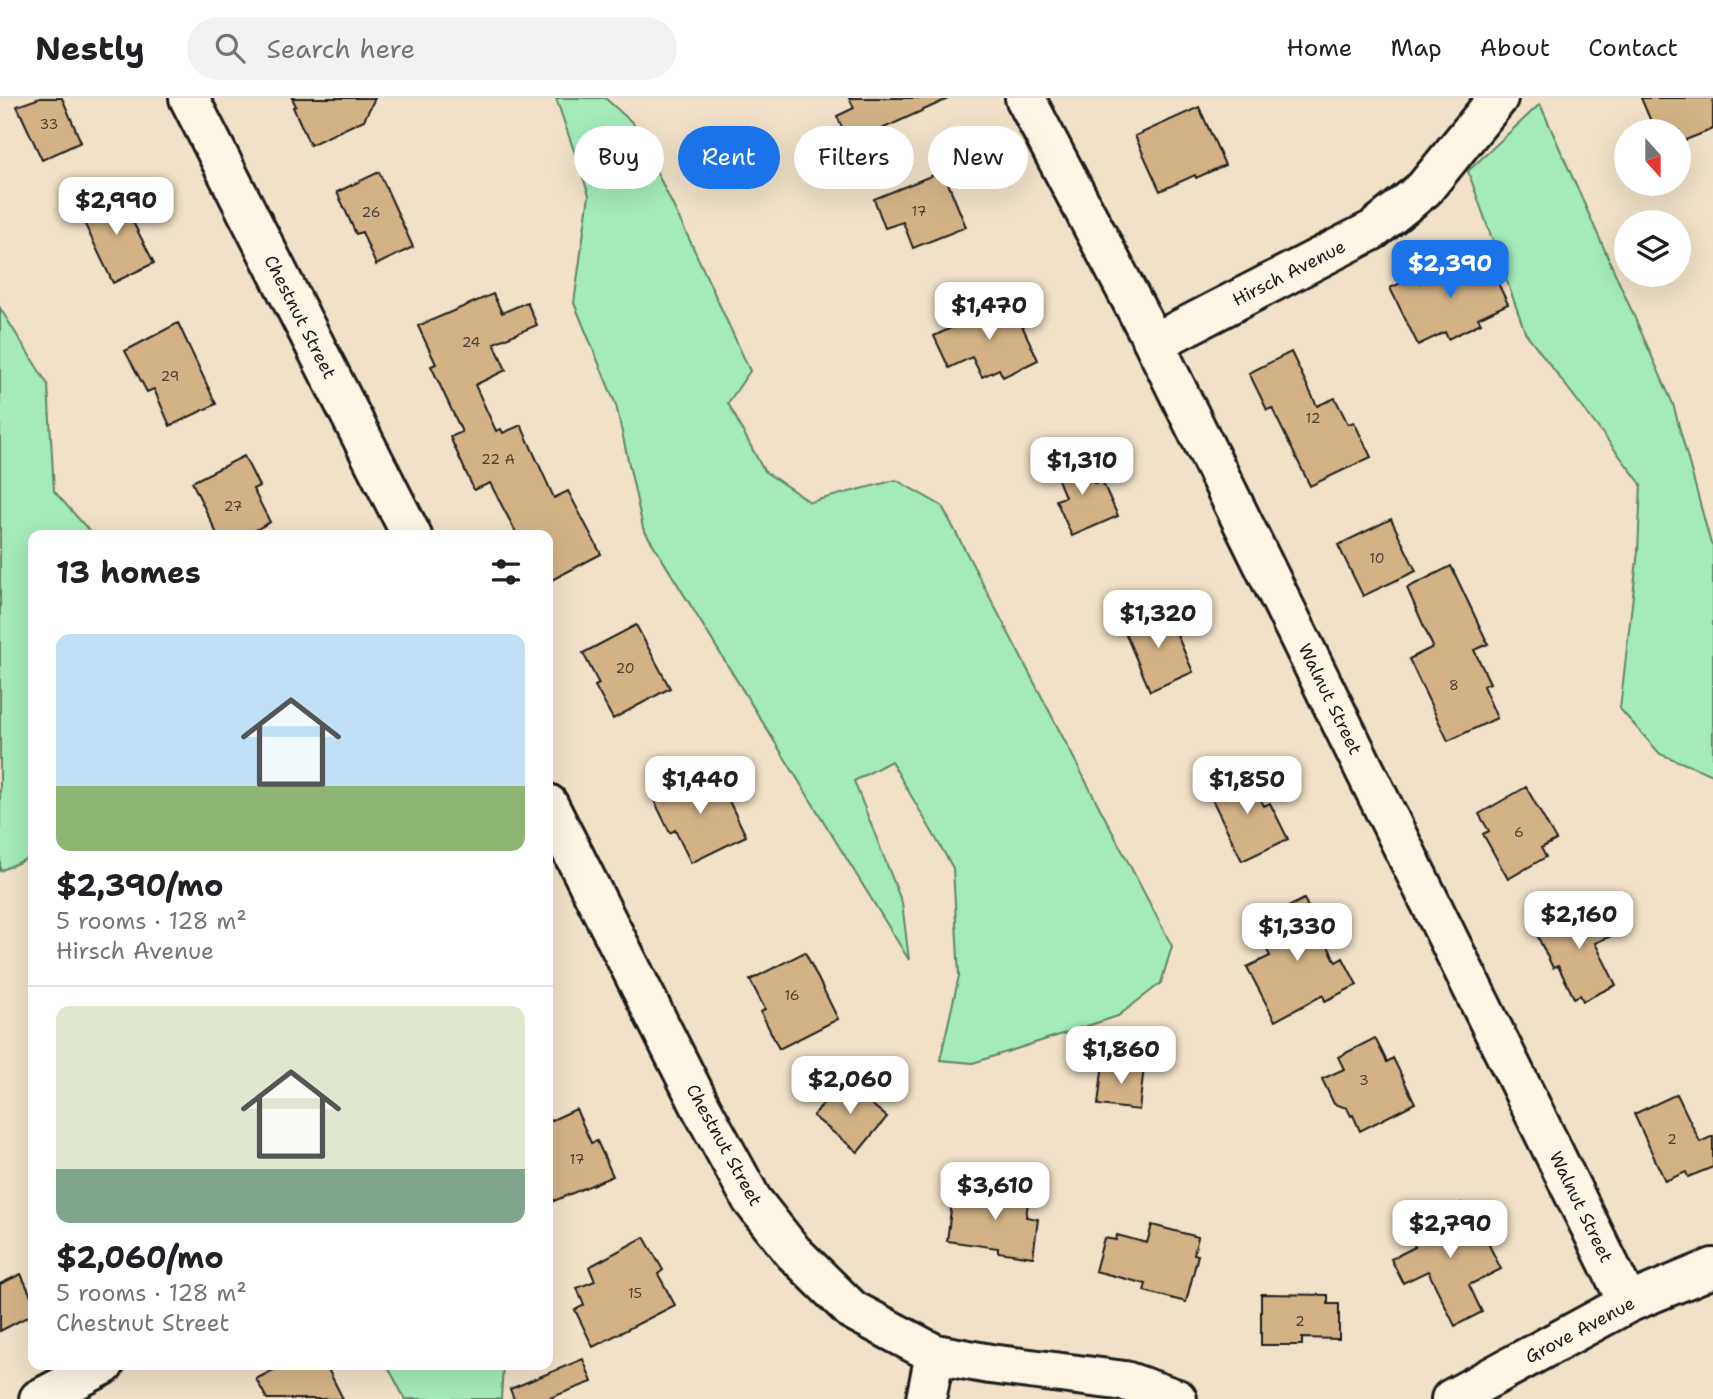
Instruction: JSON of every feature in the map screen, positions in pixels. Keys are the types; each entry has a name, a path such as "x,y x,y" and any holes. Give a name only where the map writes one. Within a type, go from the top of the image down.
{"street":[{"name":"Chestnut Street","path":"189,98 409,530"},
{"name":"Walnut Street","path":"1026,98 1154,343 1628,1303"},
{"name":"Hirsch Avenue","path":"1154,343 1373,230 1424,189 1498,98"},
{"name":"Chestnut Street","path":"553,814 695,1094 752,1200 793,1252 852,1310 935,1354 990,1364 1125,1381 1177,1399"},
{"name":"Grove Avenue","path":"1451,1399 1628,1303 1713,1268"},
{"path":"926,1399 935,1354"},
{"path":"39,1399 94,1370"}],"green space":[{"path":"556,98 605,98 634,126 574,126 574,151"},
{"path":"1540,104 1614,271 1614,287 1621,287 1673,404 1713,544 1713,775 1660,754 1620,709 1638,551 1641,484 1525,332 1468,171"},
{"path":"664,187 750,371 728,403 764,471 810,502 896,480 942,506 1172,946 1161,983 1118,1016 973,1063 940,1060 959,976 953,868 891,761 854,781 902,903 909,960 643,528 616,405 574,303 589,195 587,189"},
{"path":"0,308 48,385 54,491 89,530 28,530 28,858 0,871"},
{"path":"390,1370 503,1370 501,1399 405,1399"}],"building":[{"path":"40,98 62,98 81,142 42,160 17,106"},
{"path":"292,98 375,98 364,120 310,145 293,107 296,106"},
{"path":"849,98 950,98 889,126 841,126 837,116 854,108"},
{"path":"1641,98 1713,98 1713,129 1691,138 1691,119 1650,119"},
{"path":"1199,107 1225,165 1160,191 1135,136"},
{"path":"379,172 413,247 376,265 362,232 356,234 337,192"},
{"path":"928,177 928,189 950,189 966,227 913,248 903,222 885,228 874,199 899,189 914,189 914,183"},
{"path":"117,191 154,263 113,283 78,210"},
{"path":"1483,252 1508,304 1478,318 1481,323 1448,339 1445,332 1418,345 1390,288 1416,276 1420,283"},
{"path":"493,294 502,313 527,302 537,325 494,343 506,370 475,385 496,431 501,429 503,433 521,425 554,498 568,491 601,554 553,579 553,530 515,530 490,483 474,490 450,437 462,432 431,366 436,364 418,326"},
{"path":"1007,301 1016,318 1018,317 1038,360 1003,377 999,369 982,377 972,357 949,368 934,336"},
{"path":"178,323 216,404 170,426 154,389 147,392 125,351"},
{"path":"1291,352 1317,406 1335,398 1348,424 1354,422 1371,457 1310,486 1272,408 1267,410 1249,373"},
{"path":"1083,454 1094,483 1102,481 1118,516 1072,536 1056,500 1065,497 1053,467"},
{"path":"244,456 259,486 253,489 270,522 256,530 215,530 192,482"},
{"path":"1391,519 1416,571 1363,596 1338,545"},
{"path":"1451,566 1488,644 1474,650 1490,683 1483,686 1497,718 1448,741 1409,659 1433,647 1407,588"},
{"path":"1166,609 1193,672 1150,691 1123,628"},
{"path":"636,625 670,688 613,719 595,686 599,684 583,653"},
{"path":"713,768 746,836 691,863 675,830 670,833 653,798"},
{"path":"1246,769 1264,806 1270,803 1288,839 1242,861 1212,799 1217,797 1212,786"},
{"path":"1526,787 1556,840 1541,848 1546,857 1508,879 1483,834 1489,831 1479,814"},
{"path":"1304,899 1336,962 1343,958 1357,985 1325,1001 1323,995 1275,1021 1247,967 1270,956 1254,924"},
{"path":"1594,902 1611,936 1595,943 1616,985 1583,1001 1580,995 1574,998 1558,966 1553,968 1535,931"},
{"path":"805,952 838,1019 779,1049 761,1012 765,1009 750,980"},
{"path":"1375,1038 1387,1062 1393,1058 1415,1103 1360,1131 1347,1108 1334,1104 1322,1079 1344,1069 1338,1057"},
{"path":"1103,1062 1144,1067 1139,1110 1098,1105"},
{"path":"842,1080 887,1117 858,1152 813,1116"},
{"path":"1677,1094 1700,1142 1713,1136 1713,1167 1688,1177 1686,1172 1665,1181 1634,1114"},
{"path":"576,1109 591,1143 597,1141 613,1176 554,1201 553,1120"},
{"path":"1004,1185 1030,1188 1026,1217 1038,1219 1033,1257 998,1252 998,1248 947,1241 953,1194 1002,1201"},
{"path":"1462,1203 1478,1235 1483,1233 1501,1269 1469,1285 1482,1312 1455,1326 1428,1271 1403,1283 1391,1259 1415,1247 1407,1231"},
{"path":"1152,1225 1198,1237 1194,1254 1198,1255 1186,1302 1144,1291 1146,1284 1095,1271 1104,1238 1116,1240 1117,1235 1147,1243"},
{"path":"644,1237 663,1270 658,1274 675,1305 593,1347 575,1310 584,1305 577,1288 595,1281 589,1267"},
{"path":"21,1274 28,1289 28,1317 0,1331 0,1284"},
{"path":"1261,1294 1328,1295 1328,1304 1339,1304 1339,1339 1302,1338 1302,1345 1261,1345"},
{"path":"583,1359 592,1382 547,1399 514,1399 510,1389"},
{"path":"273,1370 328,1370 343,1399 267,1399 256,1379"}]}
